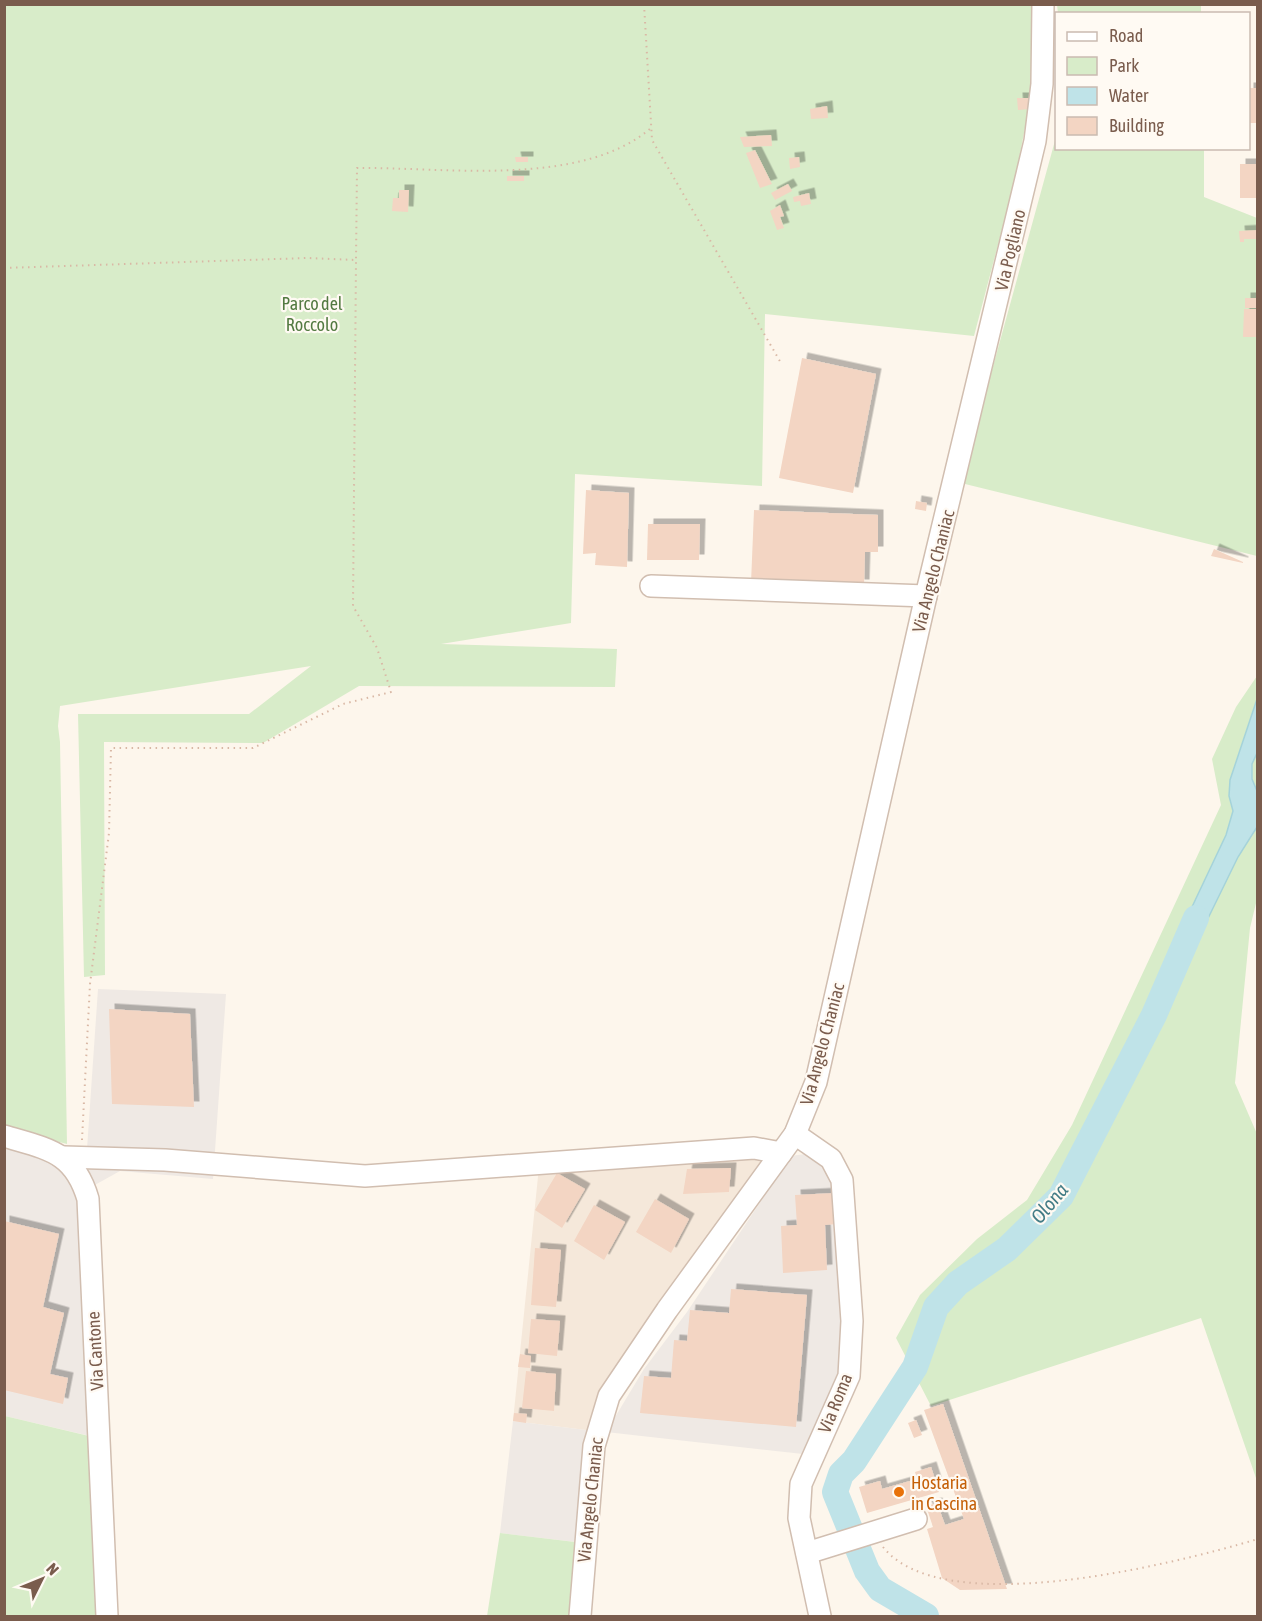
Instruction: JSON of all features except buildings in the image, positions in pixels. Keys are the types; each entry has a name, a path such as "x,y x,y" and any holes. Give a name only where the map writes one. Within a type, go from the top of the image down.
{"street":[{"name":"Via Pogliano","path":"953,493 1035,141 1042,84 1042,4"},
{"name":"Via Angelo Chaniac","path":"580,1617 594,1446 609,1396 667,1310 795,1134 816,1082 926,596 953,493"},
{"path":"651,586 926,596"},
{"name":"Via Roma","path":"795,1134 831,1159 842,1180 852,1321 849,1376 801,1484 799,1518 820,1617"},
{"path":"4,1136 73,1157 165,1160 365,1176 754,1149 781,1153"},
{"name":"Via Cantone","path":"73,1157 88,1199 107,1617"},
{"path":"807,1553 916,1519"}],"path":[{"path":"644,4 652,140 781,363"},
{"path":"73,1157 90,984 109,833 111,748 253,748 343,704 391,692 378,648 353,606 357,168 517,171 614,152 633,143 651,128"},
{"path":"4,268 307,258 356,260"},
{"path":"874,1531 891,1560"},
{"path":"1140,1573 1257,1539"}],"shaded area":[{"path":"98,989 226,994 213,1179 120,1171 93,1186 99,1212 107,1440 5,1416 4,1132 73,1150 87,1149"},
{"path":"780,1139 594,1431 513,1421 540,1157"},
{"path":"805,1154 821,1159 836,1179 843,1315 841,1365 803,1454 606,1432 644,1369 687,1312 791,1156"},
{"path":"513,1421 594,1431 584,1543 500,1533"}],"green space":[{"name":"Parco del Roccolo","path":"5,5 1031,5 1032,91 1015,180 974,336 765,314 762,486 575,474 571,623 441,644 617,649 615,687 359,686 263,743 104,742 105,975 84,977 78,714 249,714 311,666 60,706 58,726 67,1144 5,1128"},
{"path":"1057,5 1201,5 1201,12 1058,12"},
{"path":"1055,141 1055,150 1204,150 1204,197 1257,218 1257,556 961,483"},
{"path":"1257,676 1257,899 1250,928 1235,1083 1257,1134 1257,1481 1201,1318 931,1406 896,1338 920,1295 977,1239 1027,1200 1072,1125 1221,805 1212,759 1236,707"},
{"path":"5,1416 89,1436 98,1616 5,1616"},
{"path":"500,1533 575,1542 569,1616 487,1616"}],"water":[{"path":"1257,699 1257,753 1252,764 1252,779 1257,791 1257,827 1238,857 1193,949 1173,947 1226,835 1233,811 1229,796 1230,780"}],"waterway":[{"name":"Olona","path":"926,1616 880,1589 867,1571 835,1492 841,1474 854,1461 915,1367 936,1307 958,1283 1007,1249 1061,1196 1154,1015 1196,918"}],"place":[{"name":"Hostaria in Cascina","path":"899,1492"}]}
